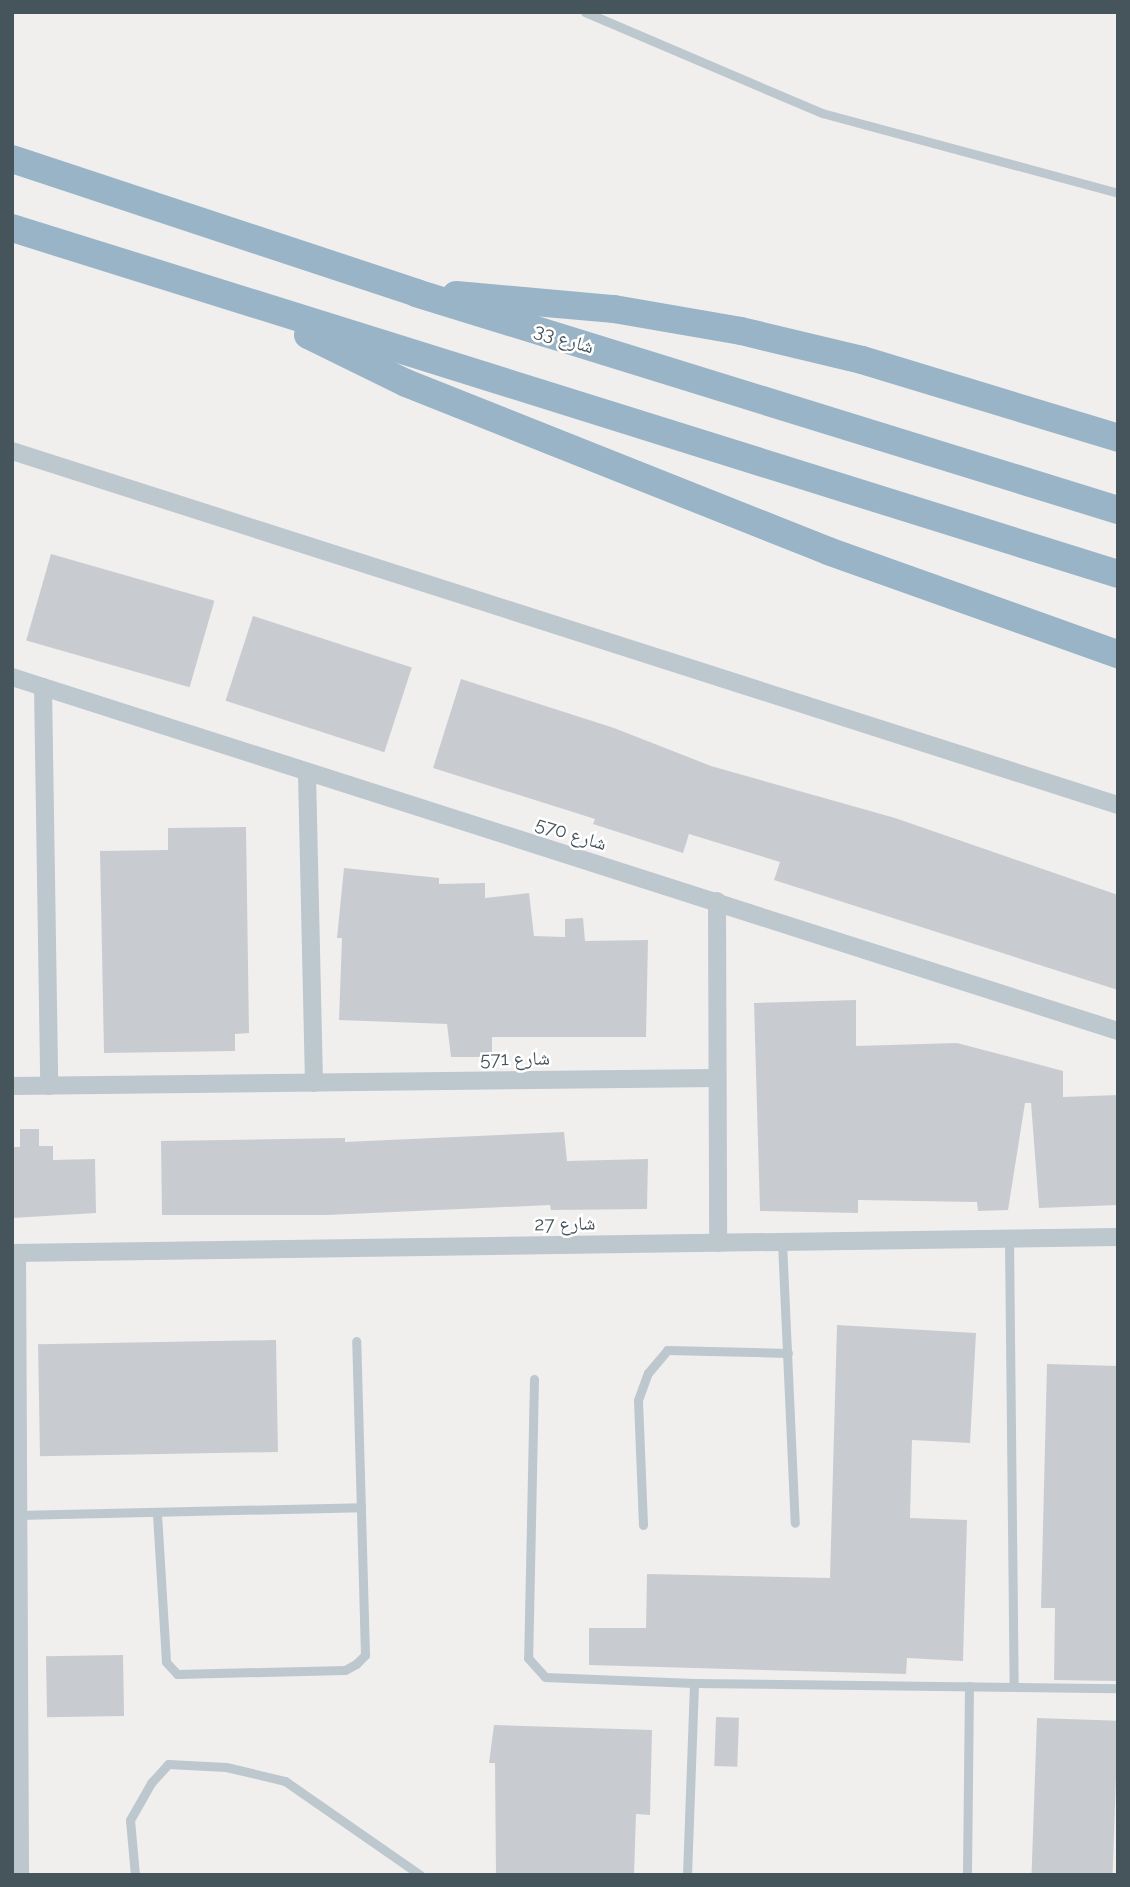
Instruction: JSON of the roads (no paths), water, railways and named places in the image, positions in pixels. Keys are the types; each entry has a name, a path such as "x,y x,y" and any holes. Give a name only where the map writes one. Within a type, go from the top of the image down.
{"highway":[{"name":"شارع 33","path":"12,159 416,293 1118,510"},
{"path":"12,228 1118,574"},
{"path":"416,293 574,304 741,331 862,360 1118,438"},
{"path":"261,307 406,383 851,560 1118,654"}],"street":[{"path":"12,450 1118,805"},
{"name":"شارع 570","path":"12,677 307,774 717,901 1118,1031"},
{"path":"43,687 49,1086"},
{"path":"307,774 314,1083"},
{"path":"717,901 718,1243"},
{"name":"شارع 571","path":"12,1086 717,1078"},
{"name":"شارع 27","path":"15,1253 1118,1237"},
{"path":"15,1253 18,1515 16,1671 20,1875"}],"lane":[{"path":"585,12 822,113 1118,193"},
{"path":"1009,1239 1014,1686"},
{"path":"782,1242 795,1522"},
{"path":"157,1514 166,1662 177,1674 345,1670 365,1655 356,1341"},
{"path":"643,1525 638,1400 648,1373 667,1350 788,1353"},
{"path":"534,1379 528,1658 538,1672 552,1678 694,1683 1118,1688"},
{"path":"18,1515 157,1514 361,1507"},
{"path":"687,1875 694,1683"},
{"path":"967,1875 969,1686"},
{"path":"135,1875 130,1820 150,1783 168,1764 226,1767 285,1781 420,1875"}]}
